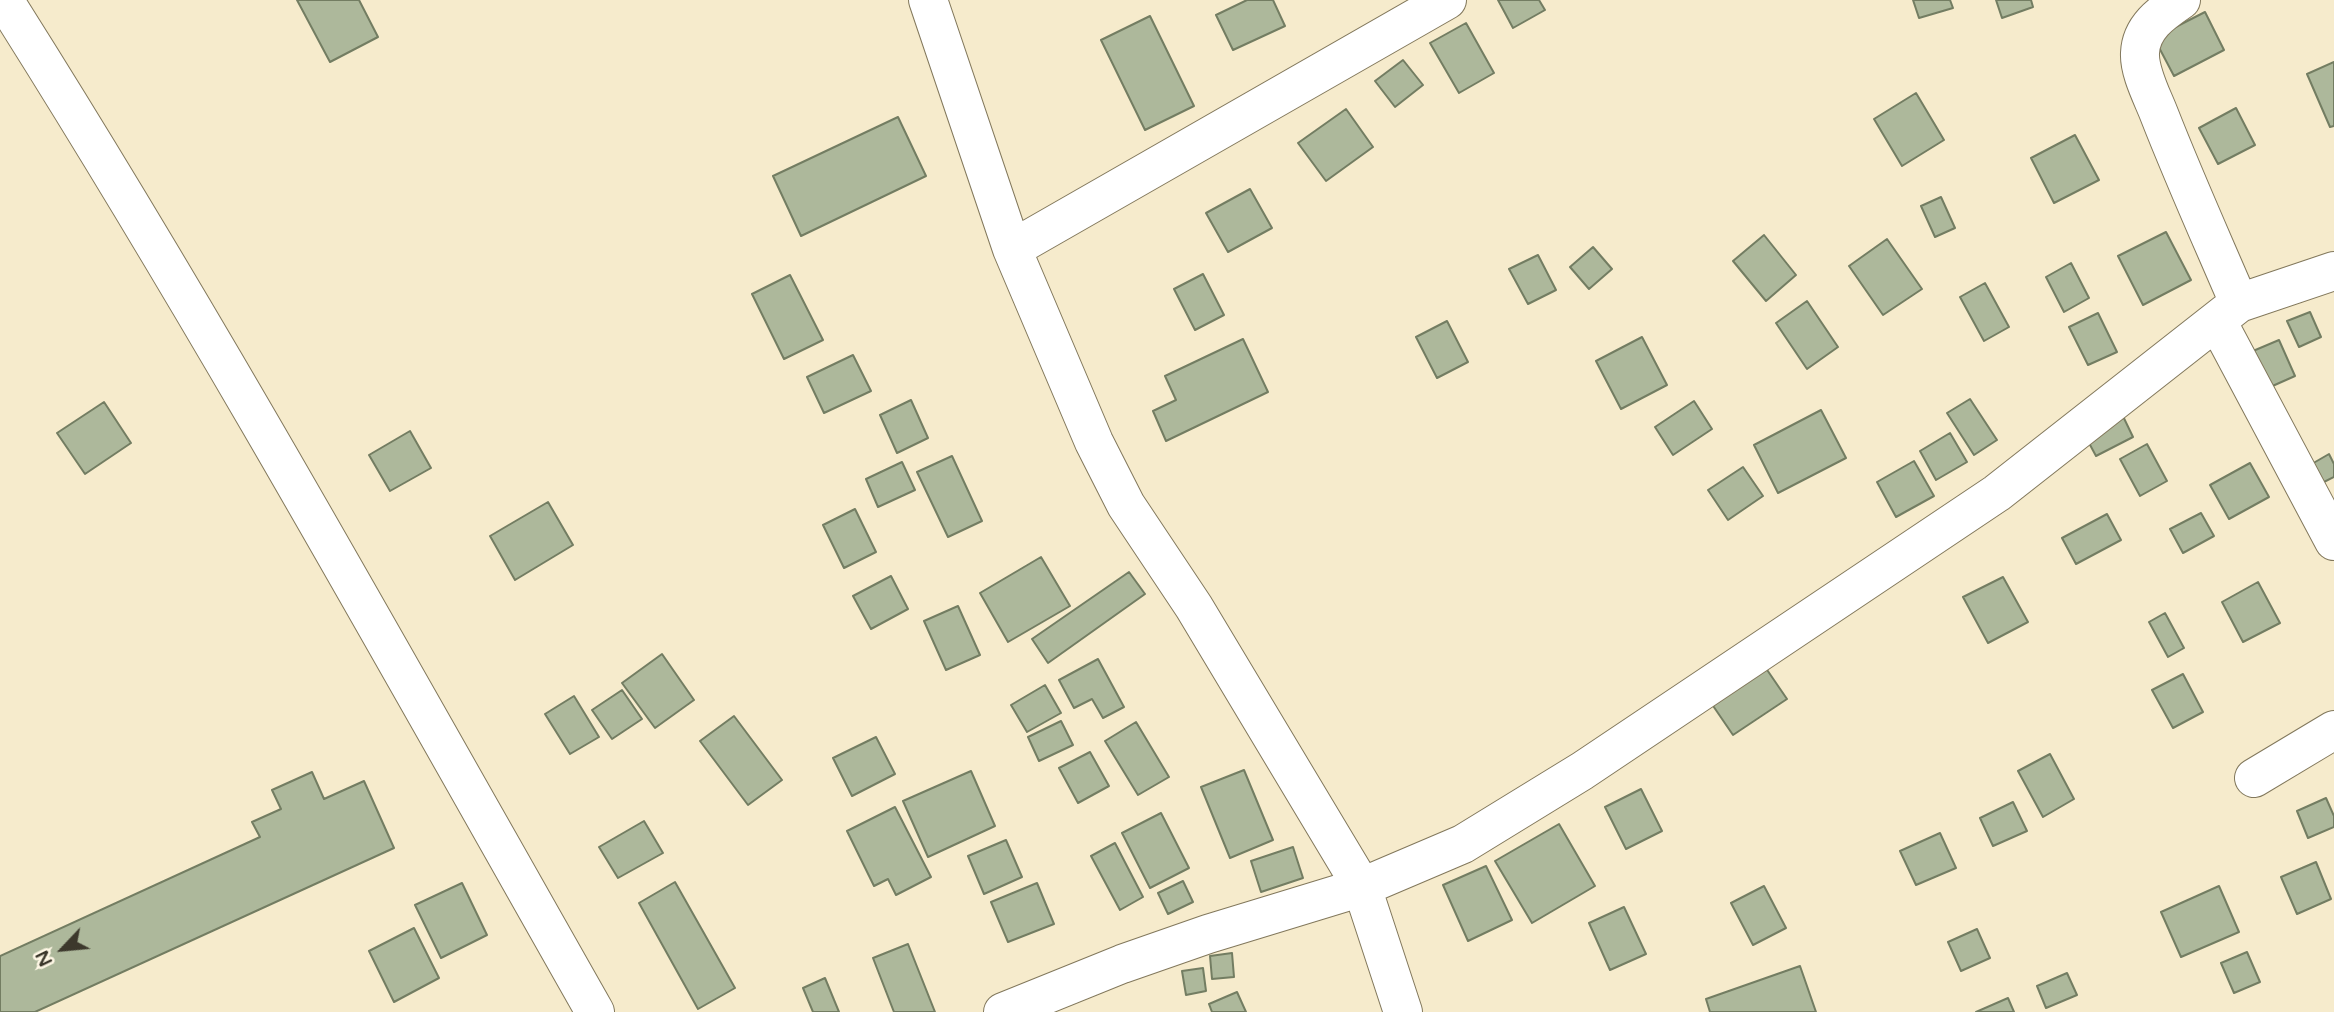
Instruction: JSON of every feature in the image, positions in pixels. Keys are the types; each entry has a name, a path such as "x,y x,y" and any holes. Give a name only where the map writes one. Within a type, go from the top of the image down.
{"street":[{"path":"4,0 80,119 354,583 595,1012"},
{"path":"928,0 1012,249 1073,396 1126,505 1194,607 1362,887 1403,1012"},
{"path":"1012,249 1447,0"},
{"path":"2181,0 2152,22 2143,37 2139,54 2146,81 2176,159 2228,312 2334,541"},
{"path":"1003,1012 1122,964 1208,934 1362,887 1463,845 1582,771 1997,494 2228,312 2334,271"},
{"path":"2254,778 2334,730"}],"building":[{"path":"297,0 359,0 378,37 330,62"},
{"path":"1247,0 1273,0 1285,26 1233,50 1216,15"},
{"path":"1498,0 1539,0 1545,10 1513,28"},
{"path":"1913,0 1950,0 1953,8 1919,18"},
{"path":"1996,0 2031,0 2033,7 2002,18"},
{"path":"2205,12 2224,50 2174,76 2154,38"},
{"path":"1150,16 1194,106 1145,130 1101,40"},
{"path":"1466,23 1494,73 1459,93 1430,43"},
{"path":"1403,60 1423,85 1395,107 1375,81"},
{"path":"2334,62 2334,126 2330,127 2307,74"},
{"path":"1916,93 1944,140 1902,166 1874,119"},
{"path":"2236,108 2255,145 2218,164 2199,128"},
{"path":"1346,109 1373,147 1326,181 1298,143"},
{"path":"898,117 926,176 801,236 773,176"},
{"path":"2075,135 2099,180 2054,203 2031,158"},
{"path":"1250,189 1272,228 1228,252 1206,213"},
{"path":"1941,197 1955,228 1935,237 1921,206"},
{"path":"2166,232 2191,280 2143,305 2118,256"},
{"path":"1764,235 1796,275 1766,301 1733,261"},
{"path":"1887,239 1922,289 1883,315 1849,266"},
{"path":"1593,247 1612,269 1589,289 1570,267"},
{"path":"1538,255 1556,290 1528,304 1509,269"},
{"path":"2071,263 2089,298 2064,312 2046,277"},
{"path":"1203,274 1224,315 1195,330 1174,289"},
{"path":"790,275 823,340 784,359 752,294"},
{"path":"1985,283 2009,327 1984,341 1960,297"},
{"path":"1807,301 1838,347 1807,369 1776,323"},
{"path":"2310,312 2321,337 2299,347 2287,321"},
{"path":"2098,313 2117,352 2088,365 2069,327"},
{"path":"1447,321 1468,362 1437,378 1416,337"},
{"path":"1642,337 1667,385 1621,409 1596,361"},
{"path":"1243,339 1268,392 1166,441 1153,411 1176,400 1165,376"},
{"path":"2279,340 2295,376 2268,388 2253,351"},
{"path":"853,355 871,391 824,413 807,377"},
{"path":"1970,399 1997,440 1974,455 1947,413"},
{"path":"911,400 928,438 897,453 880,415"},
{"path":"1694,401 1712,429 1673,455 1655,427"},
{"path":"104,402 131,443 85,474 57,433"},
{"path":"1821,410 1846,458 1778,493 1754,445"},
{"path":"2120,410 2133,437 2096,456 2082,430"},
{"path":"410,431 431,468 390,491 369,455"},
{"path":"1950,433 1967,462 1936,480 1920,451"},
{"path":"2147,444 2167,481 2140,496 2120,459"},
{"path":"2329,454 2334,464 2334,477 2320,484 2310,465"},
{"path":"952,456 982,521 948,537 917,472"},
{"path":"1914,461 1934,496 1896,517 1877,482"},
{"path":"902,462 915,490 878,507 866,479"},
{"path":"2250,463 2269,497 2229,519 2210,485"},
{"path":"1743,467 1763,496 1728,520 1708,490"},
{"path":"548,502 573,545 515,580 490,536"},
{"path":"855,509 876,552 844,568 823,525"},
{"path":"2201,513 2214,536 2183,553 2170,529"},
{"path":"2107,514 2121,540 2076,564 2062,538"},
{"path":"1041,557 1070,606 1008,642 980,593"},
{"path":"1129,572 1145,594 1048,663 1032,639"},
{"path":"891,576 908,609 871,629 853,596"},
{"path":"2003,577 2028,622 1988,643 1963,597"},
{"path":"2258,582 2280,623 2243,642 2222,602"},
{"path":"958,606 980,655 946,670 924,621"},
{"path":"2165,613 2184,648 2168,657 2149,622"},
{"path":"662,654 694,700 655,728 622,683"},
{"path":"1098,659 1124,707 1103,718 1092,699 1074,708 1059,680"},
{"path":"1761,661 1787,699 1733,735 1707,697"},
{"path":"2183,674 2203,712 2173,728 2152,690"},
{"path":"1045,685 1061,713 1027,732 1011,705"},
{"path":"622,690 642,719 612,739 592,710"},
{"path":"574,696 599,737 570,754 545,714"},
{"path":"734,716 782,780 748,805 700,741"},
{"path":"1061,721 1073,745 1039,761 1028,737"},
{"path":"1136,722 1169,777 1138,795 1105,741"},
{"path":"876,737 895,774 852,796 833,758"},
{"path":"1090,752 1109,786 1078,803 1059,768"},
{"path":"2050,754 2074,799 2043,817 2018,771"},
{"path":"1244,770 1273,840 1230,858 1201,787"},
{"path":"971,771 995,826 928,857 903,801"},
{"path":"312,772 324,799 364,781 394,848 35,1012 0,1012 0,956 260,837 252,822 281,809 272,790"},
{"path":"1641,789 1662,831 1626,849 1605,807"},
{"path":"2326,798 2334,816 2334,827 2308,838 2297,811"},
{"path":"2013,802 2027,831 1993,846 1980,818"},
{"path":"895,807 931,877 896,895 888,879 874,886 847,831"},
{"path":"1161,813 1189,868 1150,888 1122,833"},
{"path":"644,821 663,853 618,878 599,847"},
{"path":"1559,824 1595,886 1532,923 1495,861"},
{"path":"1940,833 1956,868 1916,885 1900,851"},
{"path":"1006,840 1022,877 984,894 968,856"},
{"path":"1115,843 1143,897 1120,910 1091,856"},
{"path":"1293,847 1303,878 1261,892 1251,861"},
{"path":"2316,862 2331,899 2297,914 2281,877"},
{"path":"1486,866 1512,920 1468,941 1443,885"},
{"path":"1183,881 1193,902 1168,914 1158,893"},
{"path":"675,882 735,988 698,1009 639,903"},
{"path":"462,883 487,935 441,958 415,905"},
{"path":"1037,883 1054,924 1008,942 991,902"},
{"path":"1764,886 1786,928 1753,945 1731,903"},
{"path":"2219,886 2239,932 2181,957 2161,912"},
{"path":"1624,907 1646,954 1610,970 1589,923"},
{"path":"414,928 439,978 394,1002 369,951"},
{"path":"1977,929 1990,958 1961,971 1948,942"},
{"path":"908,944 935,1012 894,1012 873,958"},
{"path":"2247,952 2260,982 2234,993 2221,963"},
{"path":"1232,953 1234,977 1212,979 1210,956"},
{"path":"1800,966 1816,1012 1710,1012 1706,999"},
{"path":"1203,968 1206,991 1186,995 1182,971"},
{"path":"2067,973 2077,995 2046,1008 2037,986"},
{"path":"825,978 839,1012 813,1012 803,988"},
{"path":"1237,992 1246,1012 1212,1012 1209,1004"},
{"path":"2008,998 2014,1012 1976,1012"}]}
